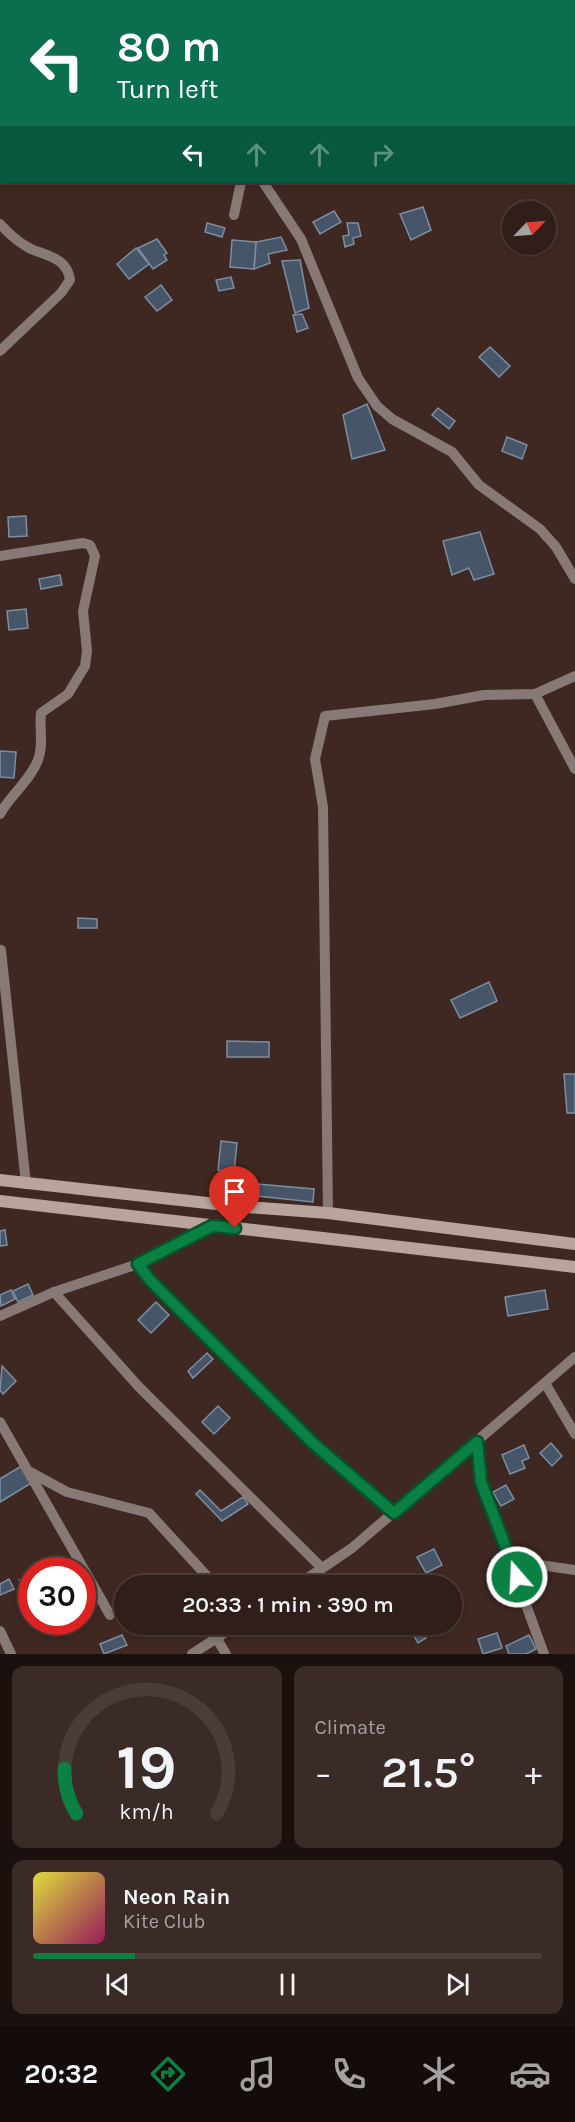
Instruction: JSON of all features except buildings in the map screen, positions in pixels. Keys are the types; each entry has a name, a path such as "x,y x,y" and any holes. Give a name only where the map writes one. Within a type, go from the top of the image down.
{"street":[{"path":"234,215 241,183"},
{"path":"264,183 301,238 358,378 377,406 392,418 452,452 479,485 540,529 556,547 575,579"},
{"path":"0,224 11,236 29,248 59,261 69,272 70,280 61,293 0,351"},
{"path":"0,556 83,543 90,545 94,556 83,611 87,651 85,666 68,694 41,713 39,759 29,777 9,798 0,813"},
{"path":"328,1213 324,818 315,759 325,716 435,704 484,695 536,694 575,676"},
{"path":"536,694 575,769"},
{"path":"1,950 26,1184"},
{"path":"0,1180 234,1206 328,1213 575,1244"},
{"path":"0,1201 575,1268"},
{"path":"0,1316 54,1292 138,1264 212,1226"},
{"path":"138,1264 150,1280 314,1444 394,1513"},
{"path":"54,1292 139,1387 322,1568"},
{"path":"312,1575 352,1548 575,1357"},
{"path":"545,1383 575,1434"},
{"path":"0,1422 110,1615"},
{"path":"477,1442 481,1482 512,1561 526,1608 544,1654"},
{"path":"30,1472 67,1492 148,1513 206,1575"},
{"path":"512,1561 575,1570"},
{"path":"0,1632 11,1654"},
{"path":"192,1654 223,1635"},
{"path":"217,1639 226,1654"}],"route":[{"path":"235,1228 212,1226 138,1264 150,1280 314,1444 394,1513 477,1442 481,1482 517,1577"}]}
